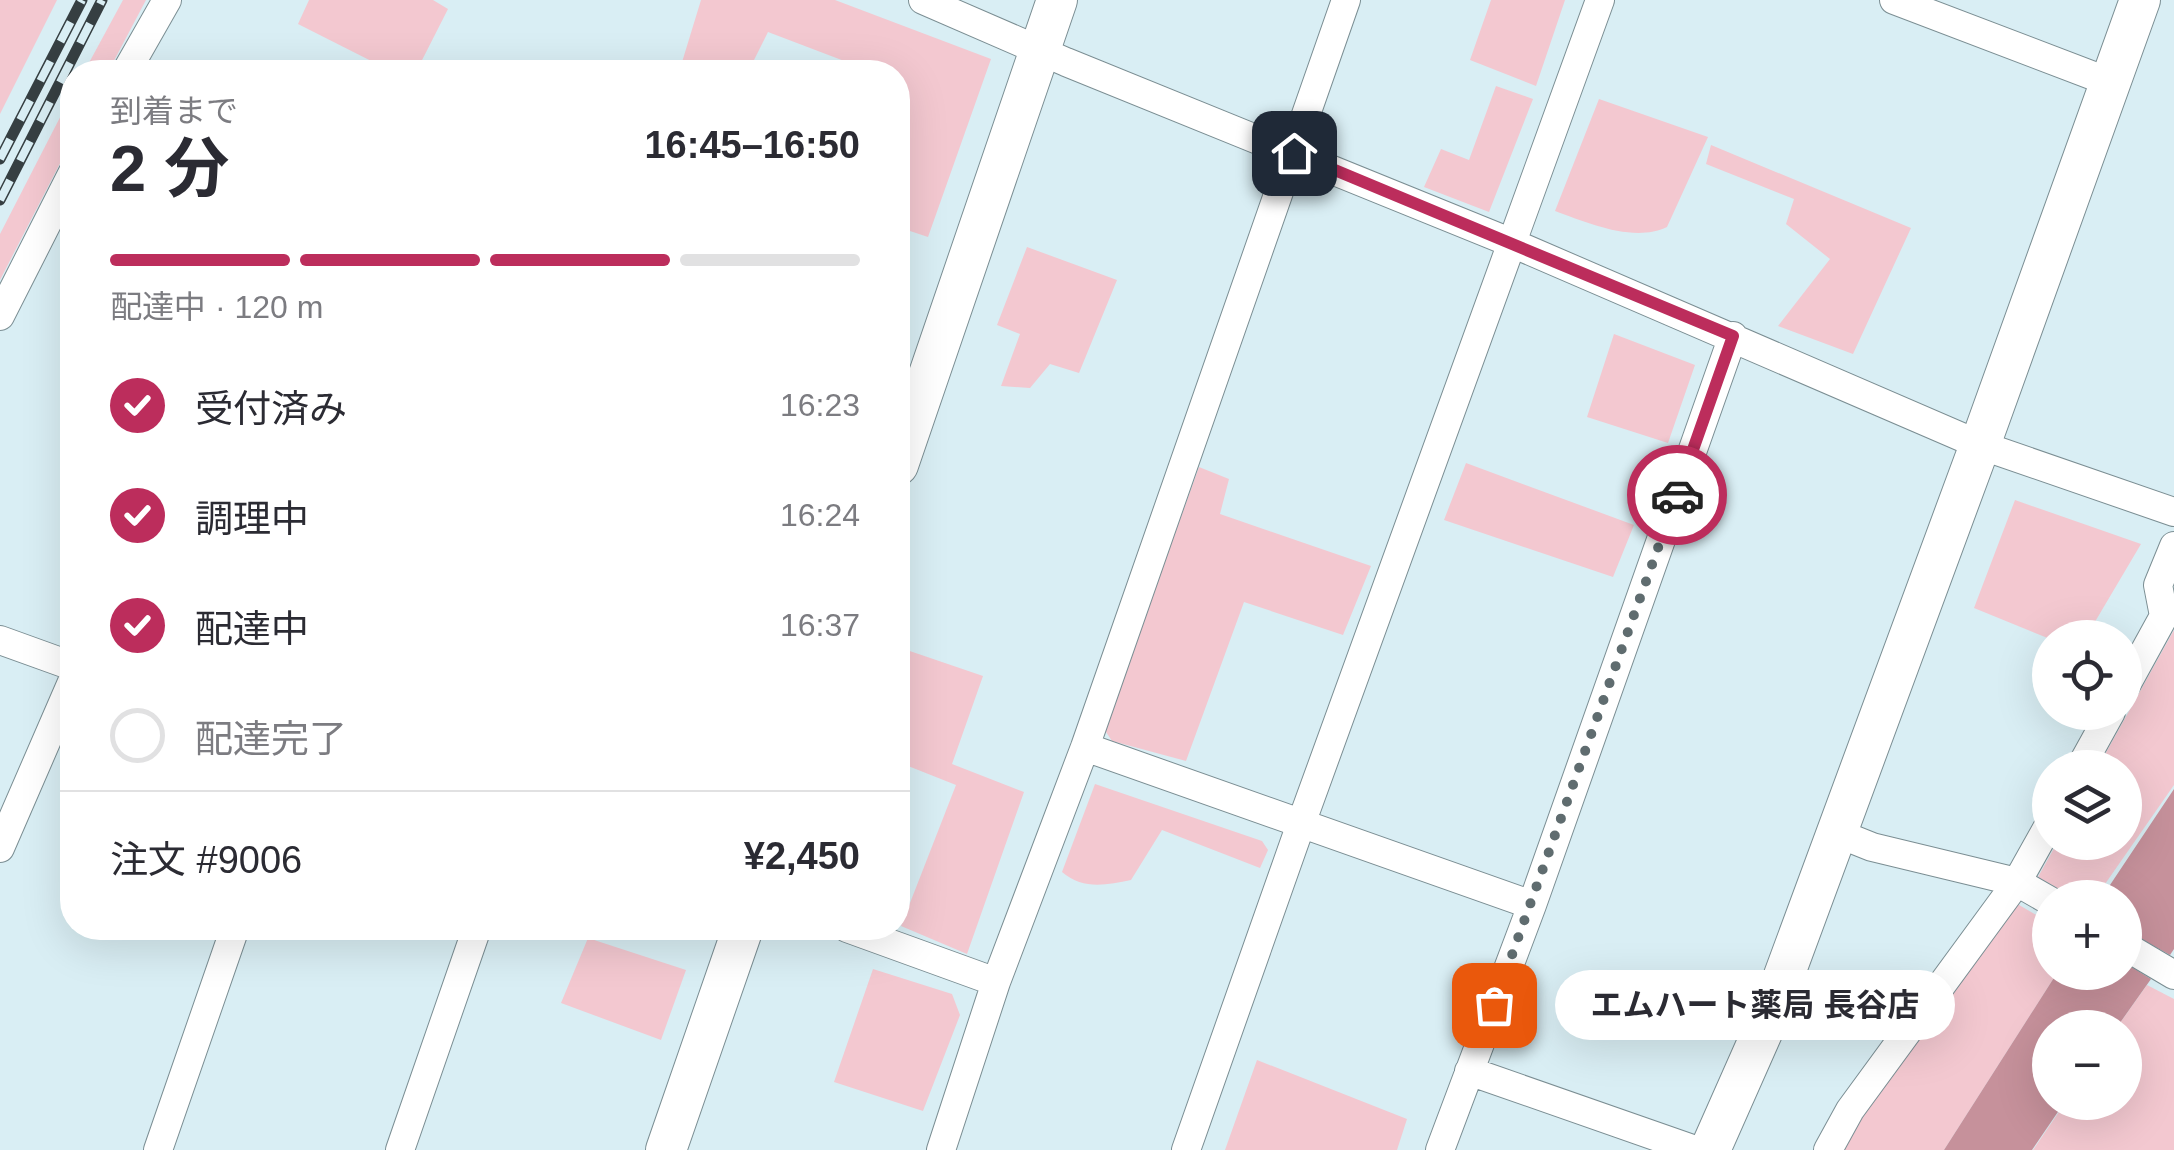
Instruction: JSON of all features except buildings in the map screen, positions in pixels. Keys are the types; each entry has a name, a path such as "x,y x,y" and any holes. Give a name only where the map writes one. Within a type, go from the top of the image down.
{"street":[{"path":"133,60 167,0"},
{"path":"924,0 1733,336 1980,445 2174,512"},
{"path":"910,383 1058,0"},
{"path":"941,1150 996,982 1085,747 1346,0"},
{"path":"1186,1150 1600,0"},
{"path":"1894,0 2112,83"},
{"path":"1710,1150 1768,1018 1837,834 2140,0"},
{"path":"0,316 60,198"},
{"path":"1440,1150 1532,904 1733,336"},
{"path":"2142,656 2164,616 2158,585 2174,546"},
{"path":"0,640 60,662"},
{"path":"0,848 60,710"},
{"path":"1085,747 1532,904"},
{"path":"1837,834 1872,847 2017,882 2032,891"},
{"path":"1828,1150 1850,1110 2017,882 2032,855"},
{"path":"158,1150 232,940"},
{"path":"400,1150 473,940"},
{"path":"666,1150 739,940"},
{"path":"880,940 996,982"},
{"path":"2142,956 2174,975"},
{"path":"1469,1071 1695,1150"}],"shaded area":[{"path":"0,0 57,0 0,114"},
{"path":"123,0 146,0 114,60 90,60"},
{"path":"309,0 433,0 448,9 422,60 369,60 298,24"},
{"path":"701,0 835,0 991,59 928,237 910,231 910,60 842,60 768,32 754,60 683,60"},
{"path":"1491,0 1565,0 1536,86 1470,60"},
{"path":"1496,86 1533,99 1489,212 1424,187 1441,149 1469,160"},
{"path":"1599,99 1708,137 1667,227 1626,232 1555,211"},
{"path":"60,117 60,163 0,280 0,234"},
{"path":"1711,145 1911,228 1853,354 1778,326 1830,259 1786,224 1794,199 1706,164"},
{"path":"1027,247 1117,280 1079,373 1050,364 1030,388 1001,386 1020,334 997,325"},
{"path":"1614,334 1695,365 1668,443 1587,417"},
{"path":"1466,463 1634,525 1613,577 1444,520"},
{"path":"1199,467 1229,479 1220,514 1371,566 1343,635 1244,602 1186,761 1112,741 1104,729"},
{"path":"2015,500 2141,544 2096,620 2032,620 2032,632 1974,608"},
{"path":"2174,630 2174,785 2142,831 2142,750 2107,750 2119,730 2142,730 2142,688"},
{"path":"910,651 983,676 952,764 1024,792 967,954 910,930 910,903 956,785 910,767"},
{"path":"1095,784 1262,841 1268,850 1260,868 1162,830 1131,880 1078,882 1062,872"},
{"path":"2174,789 2174,949 2170,955 2142,939 2142,880 2113,880 2127,860 2142,860 2142,837"},
{"path":"2048,860 2122,860 2108,880 2038,877"},
{"path":"2014,902 2032,912 2032,990 2046,990 1944,1150 1837,1150"},
{"path":"587,940 686,970 661,1040 561,1003"},
{"path":"873,969 952,994 960,1015 923,1111 834,1082"},
{"path":"2142,973 2151,979 2129,1010 2033,1010 2046,990 2142,990"},
{"path":"2147,985 2174,999 2174,1150 2033,1150 2053,1120 2142,1120 2142,1010 2129,1010"},
{"path":"2032,1012 2032,1120 2052,1120 2032,1150 1944,1150"},
{"path":"1257,1060 1407,1119 1397,1150 1225,1150"}],"railway":[{"path":"0,159 82,0"},
{"path":"71,60 102,0"},
{"path":"0,200 60,82"}],"way so far":[{"path":"1494,1005 1677,495"}],"place":[{"name":"エムハート薬局 長谷店","path":"1494,1005"}],"route":[{"path":"1294,153 1733,336 1677,495"}]}
